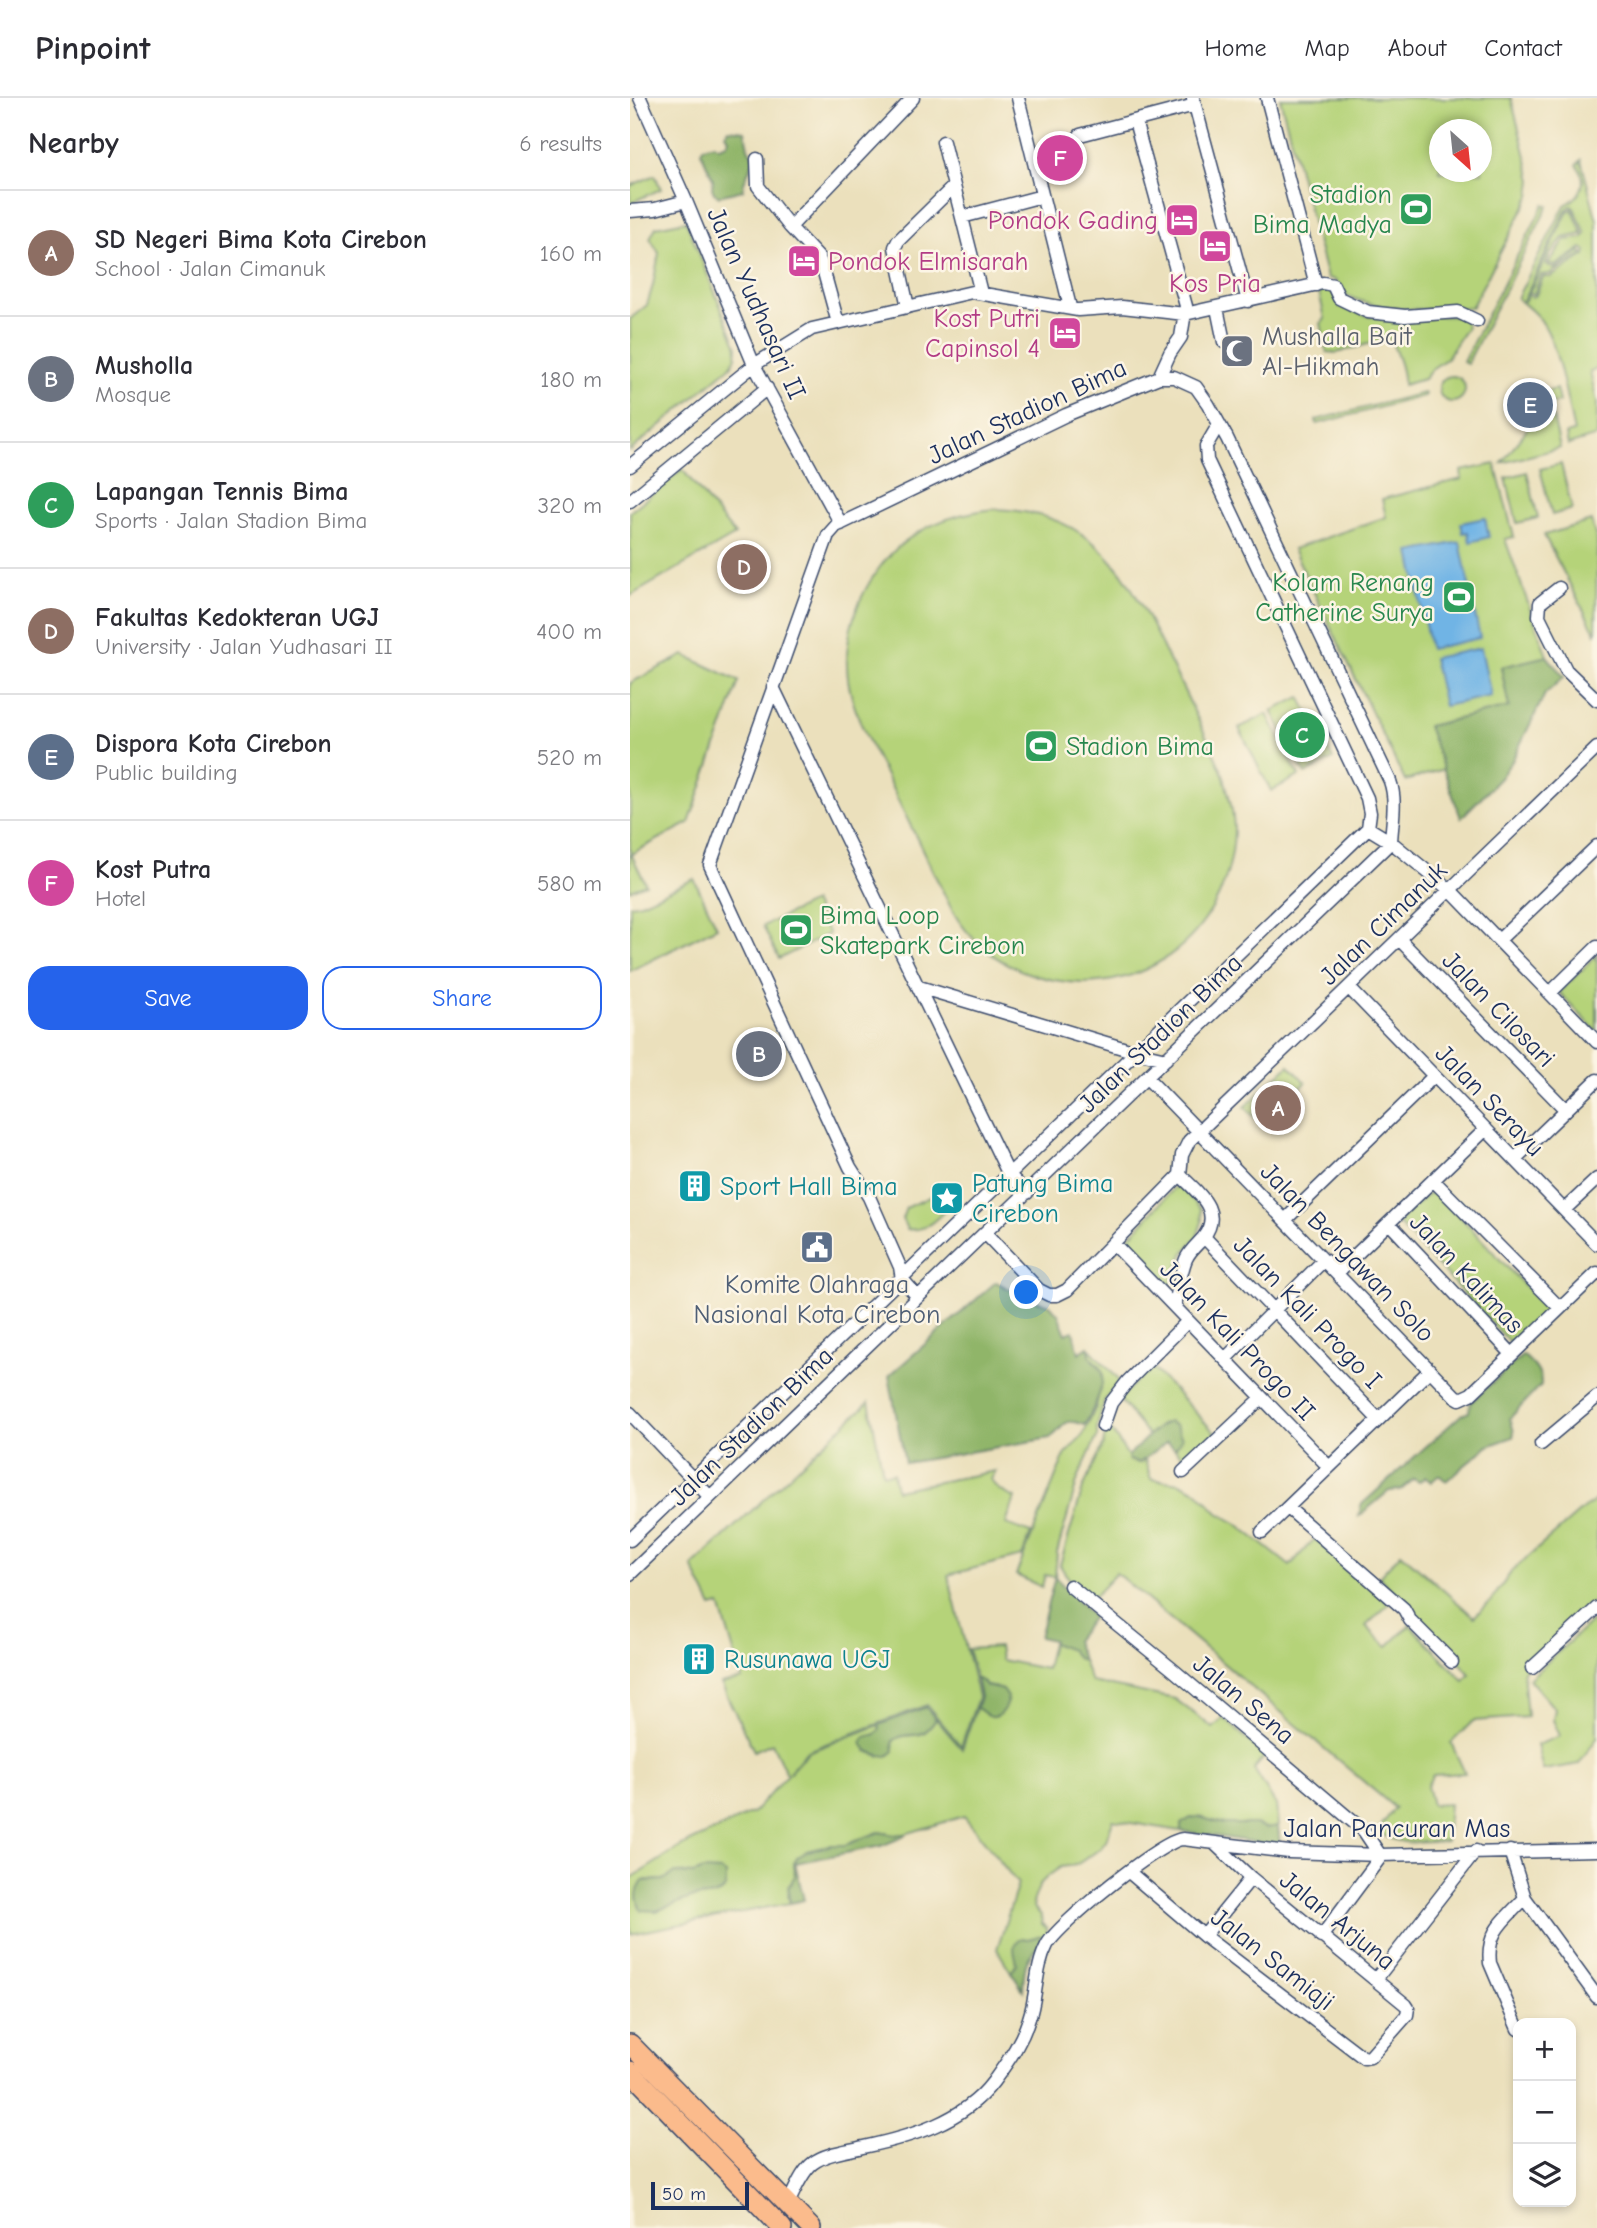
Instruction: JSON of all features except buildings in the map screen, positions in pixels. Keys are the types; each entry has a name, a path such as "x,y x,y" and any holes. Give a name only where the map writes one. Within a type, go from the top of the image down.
{"highway":[{"path":"630,2044 811,2228"},
{"path":"630,2071 782,2228"}],"street":[{"name":"Jalan Yudhasari II","path":"639,98 686,201 754,365 841,524"},
{"path":"790,227 913,98"},
{"path":"1018,98 1070,307"},
{"path":"1267,98 1317,285"},
{"path":"1080,135 1194,102 1248,301"},
{"path":"1135,121 1186,306 1181,337 1159,377"},
{"path":"943,142 981,293"},
{"path":"757,159 758,186 820,261 838,323"},
{"path":"908,307 895,247 954,186"},
{"path":"962,217 1042,197"},
{"path":"630,211 654,209 686,201"},
{"path":"630,466 754,365 812,329 972,292 1078,310 1122,307 1185,314 1317,285 1333,285 1339,298 1368,312 1405,316 1458,312 1477,321"},
{"path":"1217,308 1224,342"},
{"name":"Jalan Stadion Bima","path":"630,1574 1391,842 1394,813 1393,788 1390,781 1227,438 1196,387 1174,377 1145,381 1066,415 841,524"},
{"path":"630,501 767,388"},
{"path":"1219,424 1206,446 1207,460 1367,798 1370,813 1368,828 1391,842 1450,890 1597,1042"},
{"path":"1206,446 1227,438"},
{"path":"841,524 828,535 710,865 850,1167 869,1197 900,1267 902,1279 918,1297"},
{"path":"1559,588 1539,603 1539,615 1569,676 1597,700"},
{"path":"773,687 1009,1175 1027,1192"},
{"name":"Jalan Cimanuk","path":"1180,1175 1180,1163 1189,1141 1597,748"},
{"name":"Jalan Stadion Bima","path":"630,1540 1368,828"},
{"path":"1499,940 1597,846"},
{"name":"Jalan Cilosari","path":"1399,939 1566,1110"},
{"path":"1550,993 1597,947"},
{"path":"919,987 1166,1059"},
{"name":"Jalan Serayu","path":"1349,988 1597,1244"},
{"path":"1285,1220 1434,1076"},
{"name":"Jalan Bengawan Solo","path":"1147,1078 1455,1396 1464,1398 1512,1354"},
{"path":"1515,1160 1597,1080"},
{"path":"1336,1273 1486,1129"},
{"path":"985,1233 1039,1290 1049,1295 1057,1295 1067,1290 1180,1175 1209,1206 1210,1221 1204,1237 1187,1257 1175,1306"},
{"path":"1564,1210 1597,1179"},
{"path":"1433,1180 1560,1308"},
{"name":"Jalan Kalimas","path":"1389,1223 1512,1354"},
{"name":"Jalan Kali Progo I","path":"1204,1237 1378,1419"},
{"name":"Jalan Kali Progo II","path":"1114,1244 1329,1467"},
{"path":"1225,1359 1324,1260"},
{"path":"1512,1354 1597,1273"},
{"path":"1103,1426 1107,1408 1119,1392 1188,1321"},
{"path":"1262,1532 1430,1370"},
{"path":"1541,1444 1597,1396"},
{"path":"1183,1472 1262,1398"},
{"path":"630,1413 710,1497"},
{"path":"1287,1508 1402,1608 1410,1620 1452,1662"},
{"name":"Jalan Sena","path":"1070,1586 1182,1676 1364,1831 1380,1855"},
{"path":"1532,1668 1597,1608"},
{"name":"Jalan Pancuran Mas","path":"788,2203 807,2169 818,2160 915,2133 955,2115 977,2099 1014,2053 1024,2033 1031,2012 1040,1963 1047,1945 1069,1919 1129,1872 1178,1839 1289,1852 1380,1855 1597,1850"},
{"name":"Jalan Arjuna","path":"1214,1843 1251,1878 1408,2008 1407,2015 1389,2035"},
{"path":"1510,1851 1525,1898 1597,1997"},
{"path":"1376,1979 1476,1852"},
{"path":"1321,1937 1380,1855"},
{"name":"Jalan Samiaji","path":"1129,1872 1204,1936 1364,2058 1371,2056 1389,2035"},
{"path":"1204,1936 1251,1878"},
{"path":"1513,2018 1490,1963 1489,1953 1492,1934 1525,1898"}],"green space":[{"name":"Stadion Bima Madya","path":"1280,98 1511,98 1532,180 1530,196 1471,308 1406,309 1374,305 1343,294 1336,281 1327,278"},
{"path":"728,129 745,131 748,148 754,158 743,190 719,196 714,193 713,179 701,152 703,147 727,144 729,139 725,134"},
{"path":"1581,160 1597,221 1597,369 1590,372 1597,402 1597,436 1568,445 1566,434 1574,432 1554,348 1541,321 1517,298 1565,205 1579,193 1583,183 1577,165","holes":["1571,206 1586,234 1582,238 1565,240 1549,263 1555,266 1582,248 1586,251 1585,255 1551,277 1543,277 1536,295 1528,295 1523,301 1566,210"]},
{"path":"655,175 661,189 630,203 630,186"},
{"path":"1544,204 1548,206 1467,364 1463,362"},
{"path":"1572,209 1583,234 1563,238 1546,264 1555,269 1581,251 1583,254 1550,274 1541,275 1534,294 1529,293 1568,211"},
{"path":"686,221 737,347 736,357 731,366 630,451 630,319 647,305 653,285 659,253 650,238 656,227"},
{"path":"1331,289 1342,307 1371,317 1457,316 1465,320 1467,327 1446,359 1424,379 1403,385 1400,362 1388,338 1337,353 1327,352 1321,323 1325,319 1319,292"},
{"path":"1452,376 1461,380 1465,389 1461,398 1452,402 1443,398 1439,389 1443,380"},
{"path":"1556,389 1559,402 1550,404 1560,448 1502,463 1546,403 1539,398 1539,393"},
{"path":"1423,393 1424,396 1317,424 1316,420"},
{"name":"Kolam Renang Catherine Surya","path":"1495,464 1514,537 1505,539 1547,656 1501,667 1509,707 1428,726 1444,769 1405,781 1293,549 1386,517 1382,499 1462,479 1461,471"},
{"path":"1561,464 1572,509 1552,515 1540,469"},
{"path":"682,469 735,535 630,596 630,512"},
{"path":"1527,472 1538,518 1517,523 1506,478"},
{"name":"Stadion Bima","path":"995,509 1031,513 1060,522 1085,536 1106,554 1139,600 1223,774 1232,809 1234,831 1228,870 1215,904 1194,933 1168,956 1137,973 1103,982 1066,982 1028,973 1005,963 984,949 952,910 860,722 852,698 847,664 851,630 862,597 880,567 891,554 917,533 946,519"},
{"path":"1591,521 1597,541 1596,634 1544,535"},
{"path":"684,655 739,681 689,823 631,854 646,884 630,890 630,683"},
{"path":"1547,656 1564,677 1545,694 1513,759 1500,778 1461,818 1428,726 1509,707 1501,667"},
{"path":"1300,697 1333,759 1305,774 1272,711"},
{"path":"1267,714 1299,776 1271,791 1239,728"},
{"path":"694,879 717,927 630,971 630,905 641,903"},
{"name":"Bima Loop Skatepark Cirebon","path":"813,902 829,934 779,959 763,926"},
{"path":"1597,955 1597,1032 1559,992"},
{"path":"1289,1065 1306,1083 1262,1125 1245,1107"},
{"path":"1178,1184 1201,1209 1202,1222 1197,1237 1183,1254 1168,1293 1123,1244"},
{"path":"946,1189 953,1191 956,1199 928,1225 907,1229 902,1219 906,1208"},
{"path":"1429,1193 1442,1197 1548,1311 1512,1345 1397,1222"},
{"path":"996,1282 1026,1298 1050,1305 1058,1314 1066,1334 1073,1331 1079,1353 1088,1347 1091,1358 1101,1369 1103,1377 1100,1391 1085,1425 1068,1422 1050,1438 905,1463 889,1376"},
{"path":"1088,1347 1120,1381 1104,1401 1097,1437 1078,1478 1057,1553 1055,1577 1045,1575 1042,1587 1016,1575 1065,1454 1083,1435 1096,1407 1103,1375 1100,1366 1091,1358"},
{"path":"1523,1355 1538,1372 1541,1385 1510,1418 1513,1437 1488,1446 1446,1481 1439,1475 1431,1482 1425,1477 1419,1482 1414,1479 1401,1490 1389,1491 1359,1516 1361,1505 1461,1415 1469,1412 1470,1403"},
{"path":"1151,1366 1216,1434 1187,1460 1175,1449 1182,1438 1163,1423 1149,1436 1119,1399"},
{"path":"869,1402 883,1474 893,1473 896,1490 996,1471 991,1479 995,1486 1015,1498 1006,1524 1031,1533 1022,1556 948,1575 978,1697 961,1746 927,1705 807,1751 787,1775 772,1743 754,1751 721,1684 742,1679 720,1605 712,1607 692,1566"},
{"path":"1169,1422 1176,1426 1182,1438 1175,1449 1167,1442 1139,1463 1129,1460 1128,1456 1148,1436"},
{"path":"1107,1424 1129,1460 1139,1463 1145,1460 1151,1479 1180,1483 1197,1491 1218,1513 1236,1523 1290,1566 1315,1538 1389,1604 1366,1626 1387,1647 1410,1625 1464,1681 1470,1674 1379,1577 1401,1553 1474,1617 1491,1601 1512,1571 1584,1508 1597,1500 1597,1599 1523,1671 1527,1717 1473,1721 1451,1743 1465,1773 1433,1775 1427,1786 1432,1805 1449,1804 1446,1841 1401,1841 1377,1831 1395,1808 1116,1573 1092,1599 1066,1575 1060,1565 1083,1488 1103,1445"},
{"path":"1055,1577 1093,1617 1075,1641 1083,1661 1071,1650 1052,1643 1053,1640 1039,1637"},
{"path":"1597,1616 1597,1738 1579,1764 1543,1770 1537,1745 1560,1736 1553,1720 1555,1709 1529,1679"},
{"path":"1052,1643 1072,1650 1076,1657 1083,1661 1091,1682 1175,1699 1213,1728 1224,1718 1265,1756 1254,1769 1276,1805 1278,1826 1265,1828 1255,1824 1224,1824 1199,1817 1181,1824 1181,1831 1113,1820 1106,1841 1100,1849 1076,1865 1061,1867 1040,1884 1033,1902 1041,1915 1042,1924 1047,1928 1047,1937 1028,1939 1017,1966 1011,1972 997,1949 1018,1884 964,1816 905,1834 879,1832 845,1845 807,1851 794,1863 795,1876 788,1895 790,1903 630,1934 630,1879 682,1846 754,1812 808,1752 879,1725 880,1729 867,1751 879,1756 893,1740 921,1734 936,1719 962,1749 976,1708 987,1715 998,1688 986,1686 976,1678 968,1649 999,1647 1001,1660 1046,1669","holes":["703,1870 715,1895 691,1898 656,1911 646,1880 663,1880 675,1873 693,1874"]},
{"path":"976,1678 986,1686 1003,1690 1008,1697 1004,1709 995,1717 976,1708 980,1697"},
{"path":"926,1707 936,1719 930,1727 920,1734 899,1737 893,1741 894,1751 888,1756 871,1752 863,1745 865,1737 876,1734 880,1729 879,1725"},
{"path":"1199,1817 1224,1824 1255,1824 1266,1828 1278,1826 1280,1846 1181,1831 1181,1824"},
{"path":"879,1832 905,1834 881,1846 795,1863 804,1900 790,1903 788,1887 795,1876 794,1863 797,1857 807,1851 845,1845"},
{"path":"703,1870 726,1874 723,1891 715,1895 691,1898 656,1911 641,1910 637,1895 643,1881 663,1880 675,1873 693,1874"},
{"path":"1047,1937 1028,1960 1023,1990 1011,1972 1017,1965 1014,1948 1021,1938"}],"water":[{"path":"1485,518 1489,537 1470,542 1468,532 1463,533 1461,523"},
{"path":"1460,542 1480,638 1430,649 1410,552"},
{"path":"1481,648 1491,696 1444,706 1433,658"}],"place":[{"name":"Kost Putra","path":"1060,158"},
{"name":"Stadion Bima Madya","path":"1416,209"},
{"name":"Pondok Gading","path":"1182,220"},
{"name":"Kos Pria","path":"1215,246"},
{"name":"Pondok Elmisarah","path":"804,261"},
{"name":"Kost Putri Capinsol 4","path":"1065,333"},
{"name":"Mushalla Bait Al-Hikmah","path":"1237,351"},
{"name":"Dispora Kota Cirebon","path":"1530,405"},
{"name":"Fakultas Kedokteran UGJ","path":"744,567"},
{"name":"Kolam Renang Catherine Surya","path":"1459,597"},
{"name":"Lapangan Tennis Bima","path":"1302,735"},
{"name":"Stadion Bima","path":"1041,746"},
{"name":"Bima Loop Skatepark Cirebon","path":"796,930"},
{"name":"Musholla","path":"759,1054"},
{"name":"SD Negeri Bima Kota Cirebon","path":"1278,1108"},
{"name":"Sport Hall Bima","path":"695,1186"},
{"name":"Patung Bima Cirebon","path":"947,1198"},
{"name":"Komite Olahraga Nasional Kota Cirebon","path":"817,1247"},
{"name":"Rusunawa UGJ","path":"699,1659"}]}
